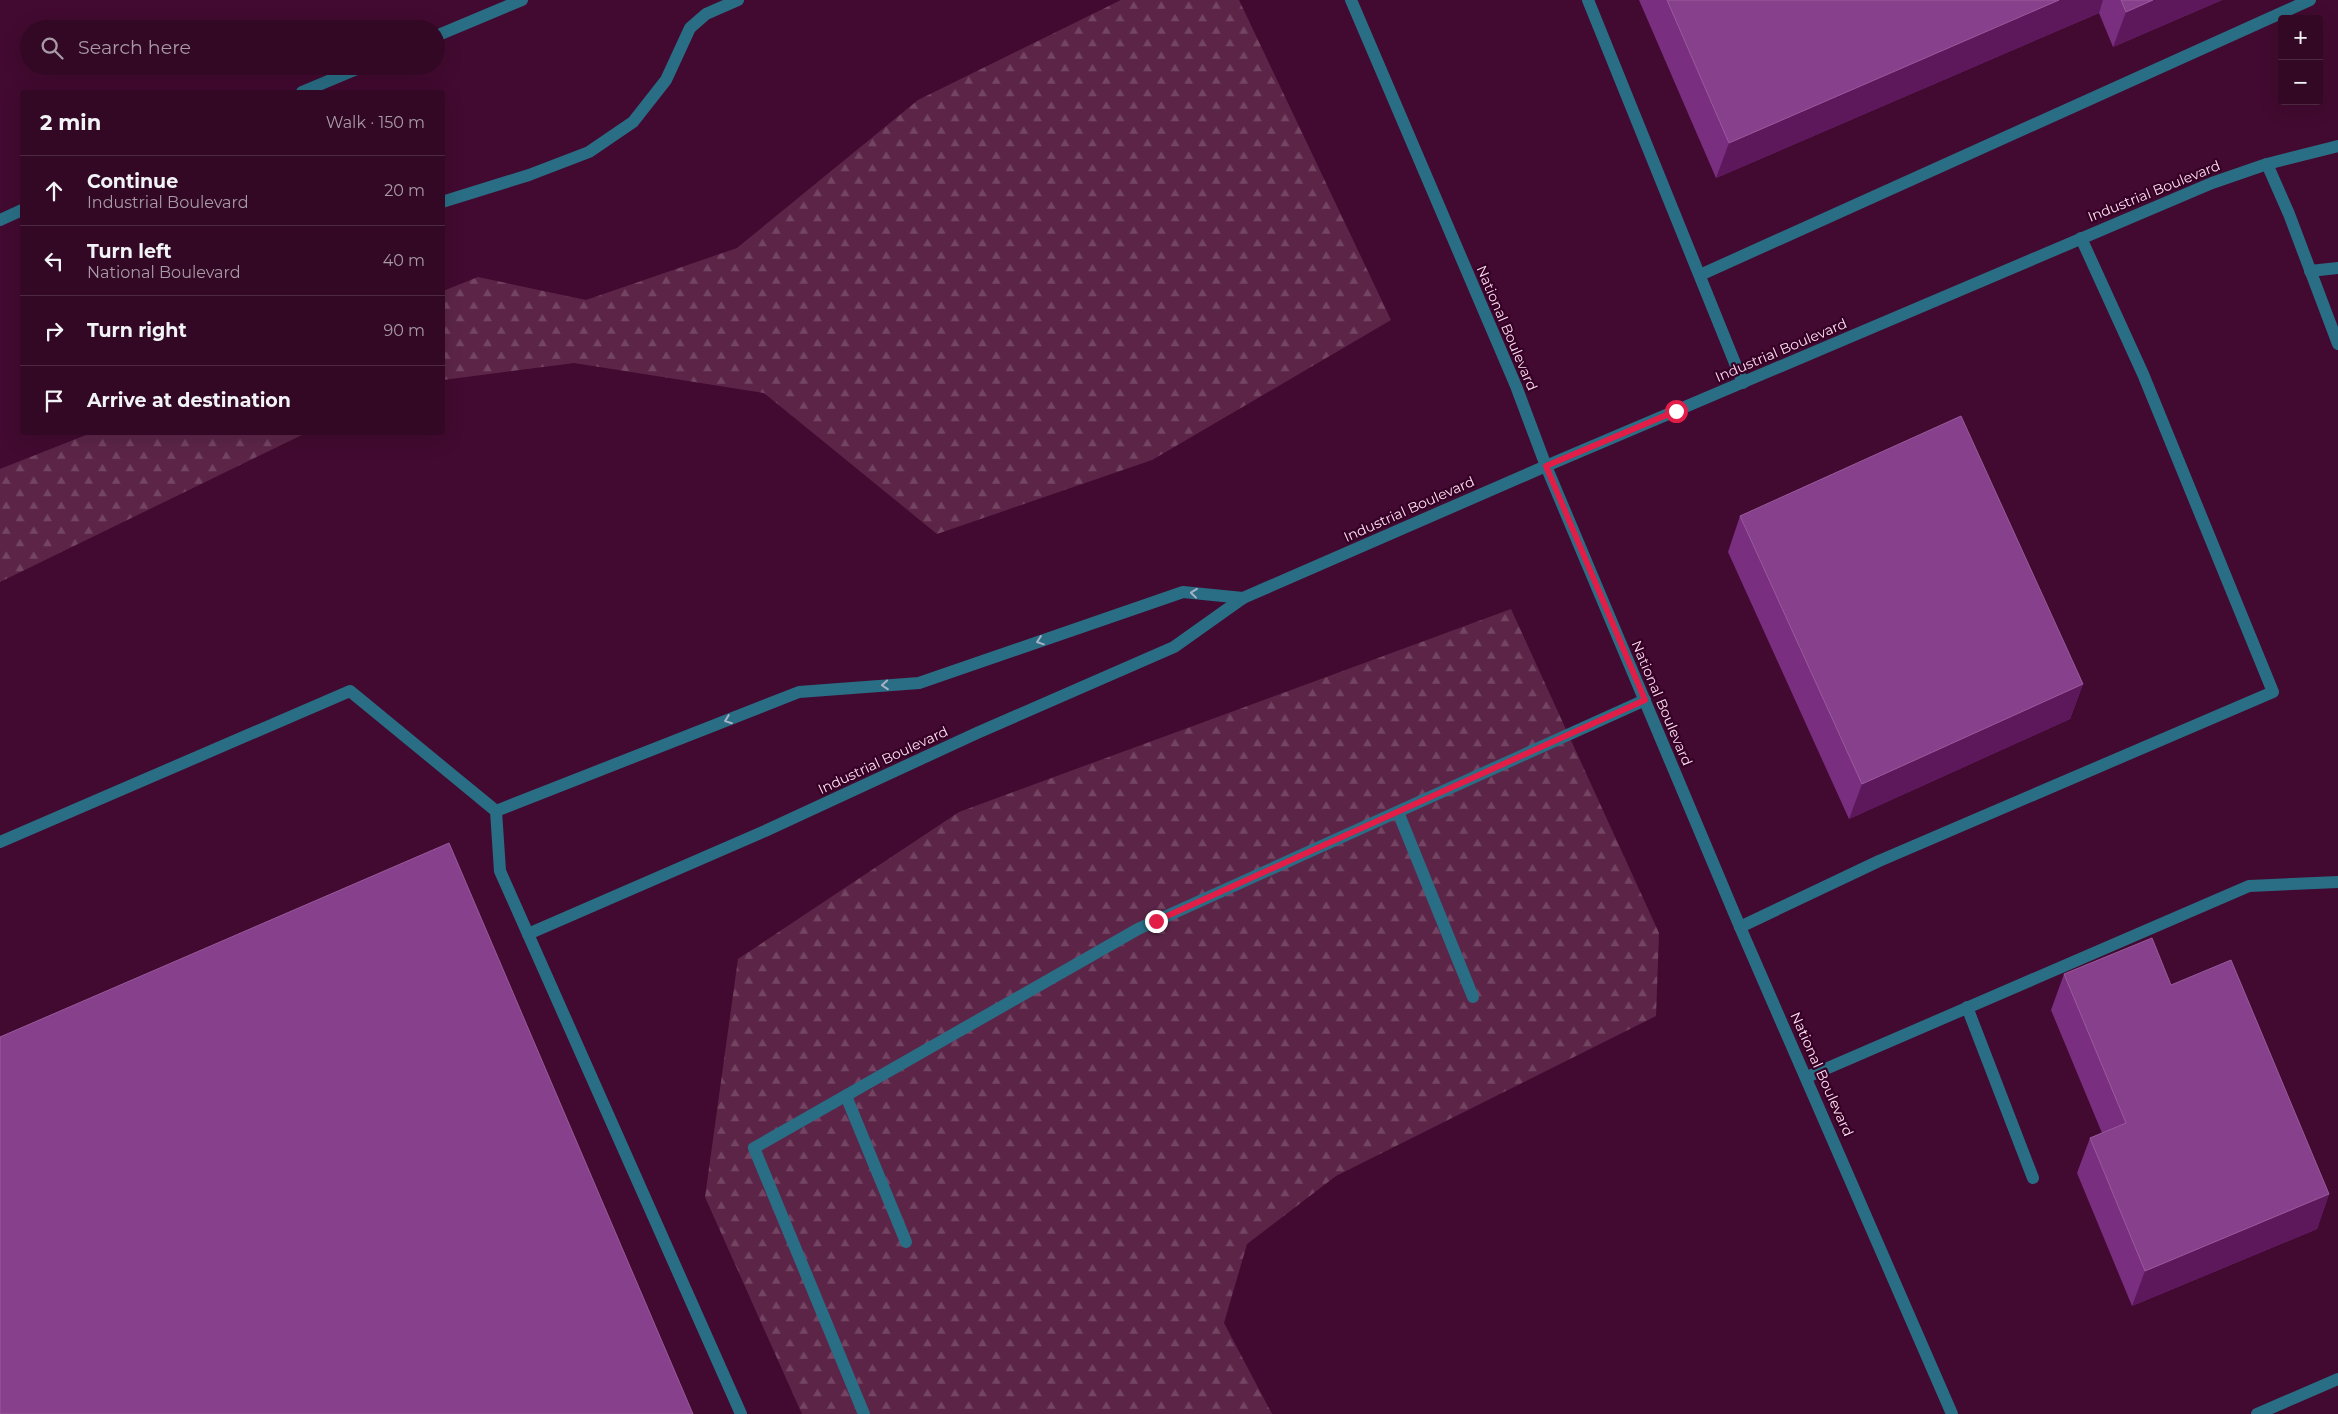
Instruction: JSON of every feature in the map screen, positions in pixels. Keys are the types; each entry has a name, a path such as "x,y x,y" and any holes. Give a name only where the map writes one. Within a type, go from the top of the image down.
{"street":[{"path":"445,32 522,0"},
{"path":"445,201 529,175 589,152 626,127 633,122 666,80 690,28 706,14 738,0"},
{"name":"National Boulevard","path":"1351,0 1516,386 1546,466 1740,927 1807,1077 1952,1414"},
{"path":"1588,0 1742,383"},
{"path":"1700,275 2310,0"},
{"path":"307,90 343,75"},
{"name":"Industrial Boulevard","path":"528,934 765,832 977,733 1174,646 1243,598 1546,466 2212,183 2267,164 2338,146"},
{"path":"2267,164 2289,214 2338,344"},
{"path":"0,220 20,211"},
{"path":"1740,927 1879,861 2273,692 2143,374 2081,238"},
{"path":"2310,271 2338,268"},
{"name":"Industrial Boulevard","path":"496,811 799,692 919,683 1183,592 1243,598"},
{"path":"0,842 350,691 496,811 500,871 741,1414"},
{"path":"864,1414 754,1148 1138,929 1645,700"},
{"path":"1398,812 1473,997"},
{"path":"1807,1077 2249,886 2338,882"},
{"path":"1967,1007 2033,1178"},
{"path":"846,1096 906,1242"},
{"path":"2257,1414 2338,1379"}],"green space":[{"path":"1121,0 1239,0 1391,320 1152,460 937,534 764,393 574,363 445,380 445,290 478,277 586,300 737,248 918,100"},
{"path":"86,435 302,435 0,582 0,469"},
{"path":"1511,609 1659,933 1656,1016 1336,1176 1247,1244 1224,1323 1272,1414 802,1414 705,1197 738,959 959,812"}],"building":[{"path":"1667,0 2059,0 1729,143"},
{"path":"2121,0 2153,0 2126,12"},
{"path":"1961,416 2083,684 1862,784 1740,516"},
{"path":"449,843 693,1414 0,1414 0,1037"},
{"path":"2152,938 2171,985 2231,960 2329,1194 2145,1271 2090,1138 2126,1123 2064,974"}],"route":[{"path":"1156,921 1592,726 1645,700 1546,466 1676,411"}]}
